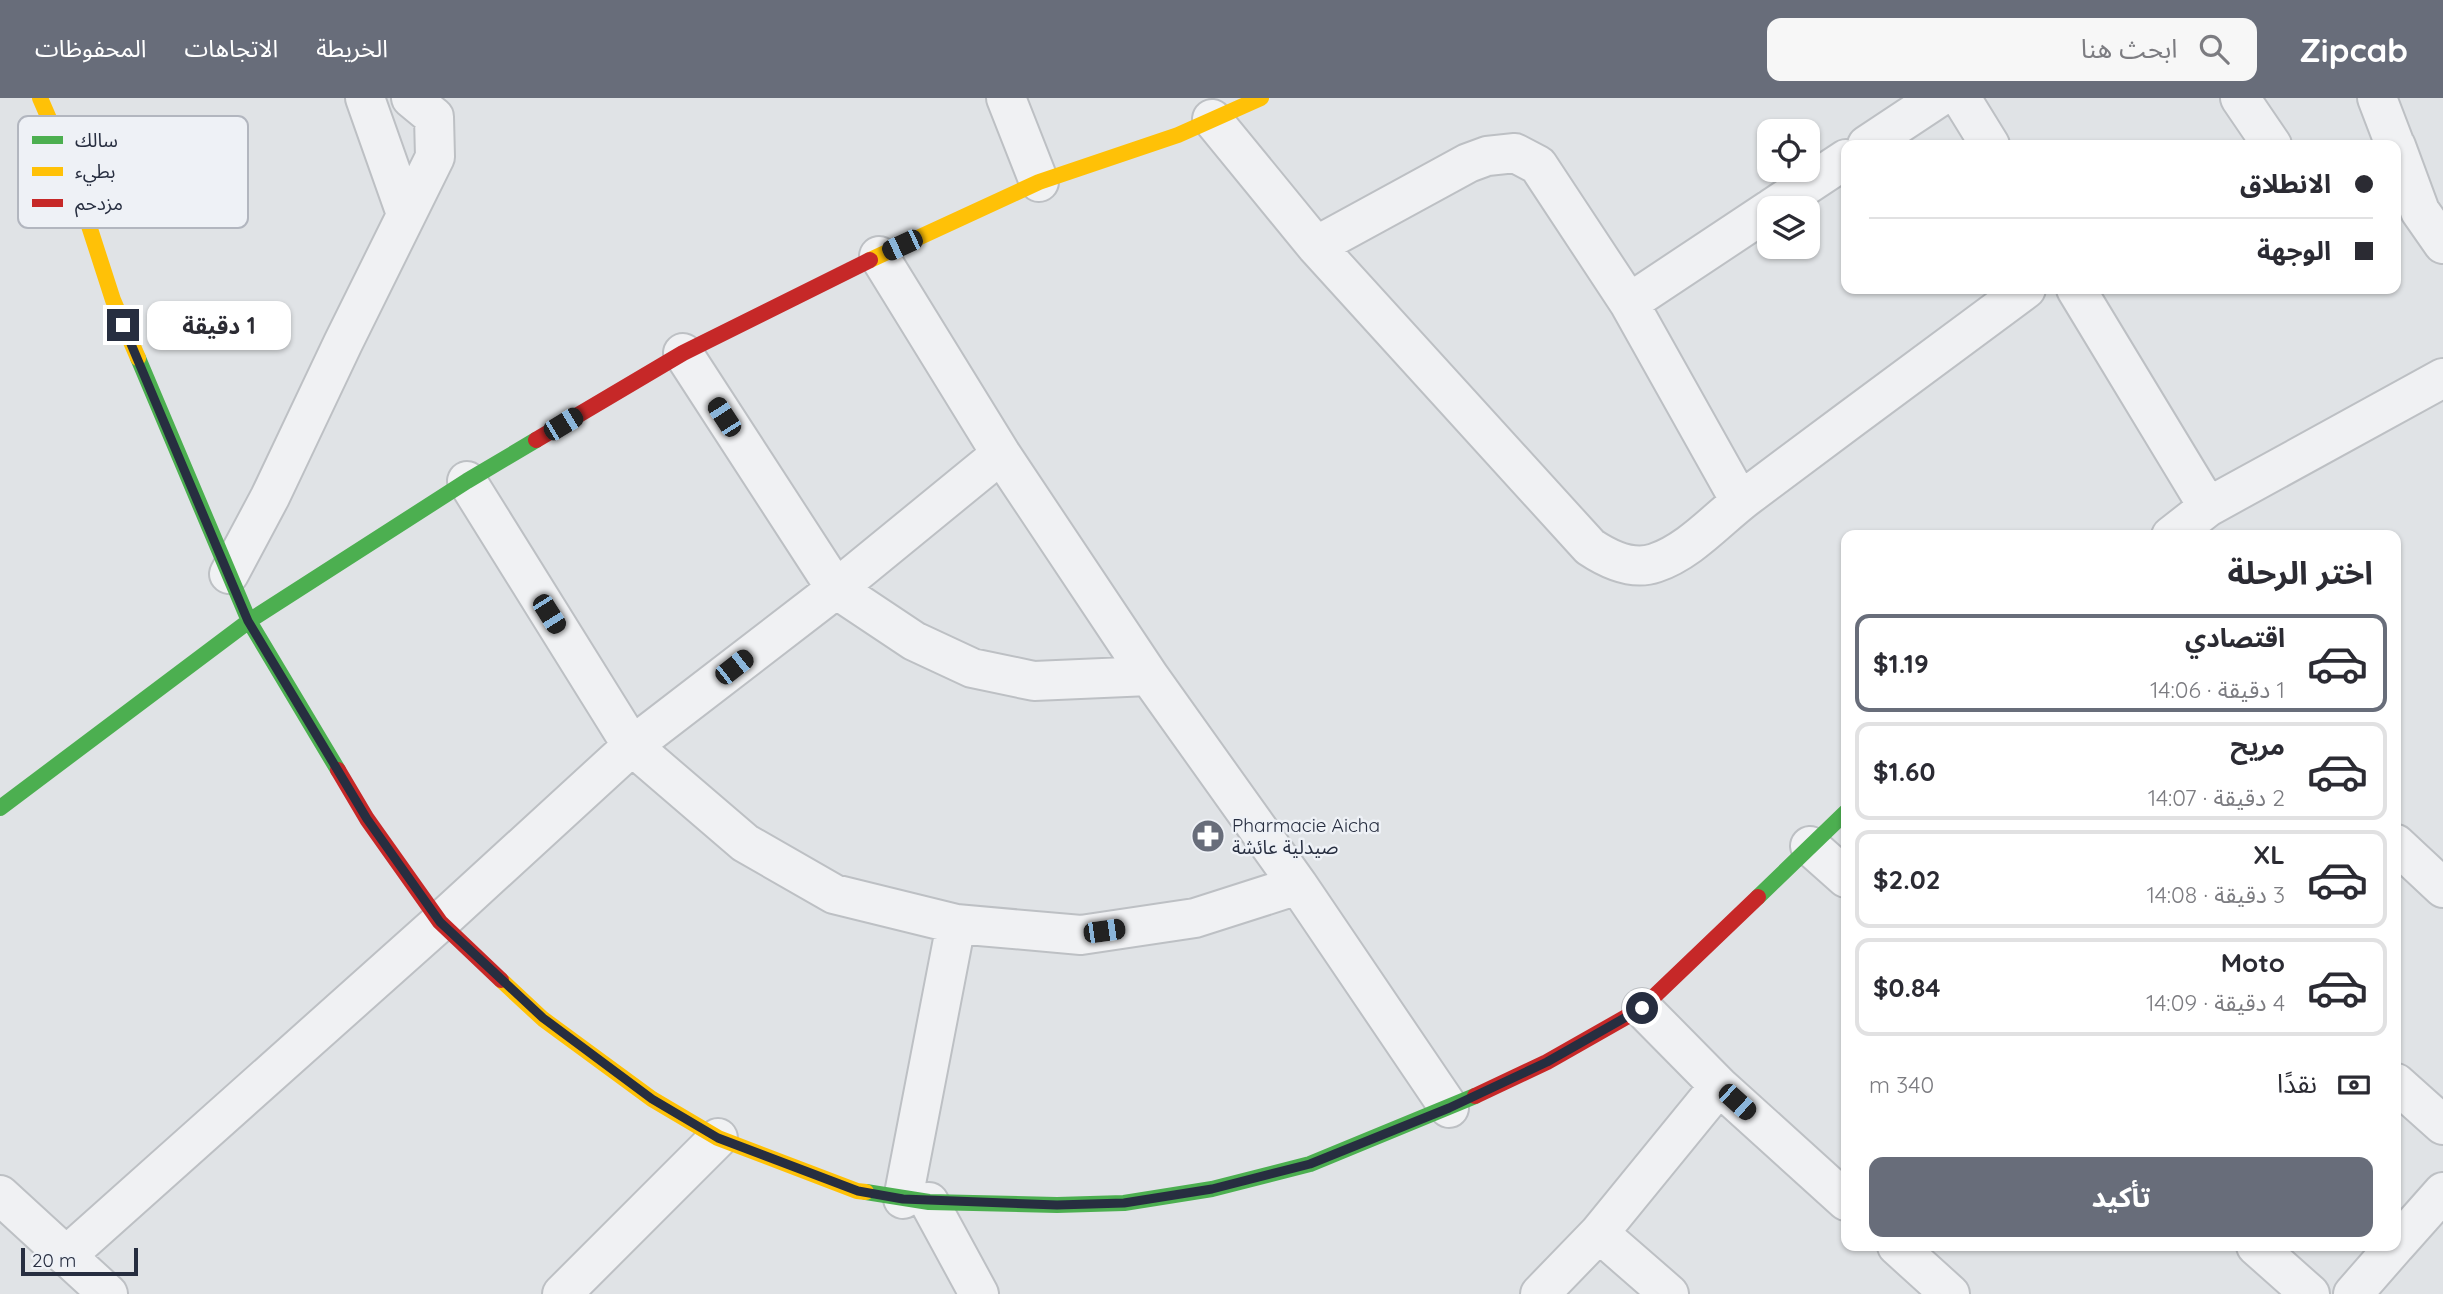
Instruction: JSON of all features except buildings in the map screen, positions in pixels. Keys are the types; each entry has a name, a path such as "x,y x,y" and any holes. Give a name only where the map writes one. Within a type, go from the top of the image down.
{"street":[{"path":"40,98 48,116"},
{"path":"365,98 406,214"},
{"path":"229,574 270,498 435,157 434,117 411,98"},
{"path":"1006,98 1039,182"},
{"path":"0,808 248,621 467,481 683,353 879,256 1039,182 1178,135 1261,98"},
{"path":"1875,140 1938,98"},
{"path":"1961,98 1987,140"},
{"path":"2240,98 2269,140"},
{"path":"2377,98 2394,140"},
{"path":"1212,119 1316,246 1590,547 1609,559 1628,564 1652,564 1677,554 1740,501 2019,294"},
{"path":"1316,246 1468,163 1487,156 1515,153 1538,165 1629,303 1740,501"},
{"path":"1790,196 1841,162"},
{"path":"2401,176 2408,217 2443,244"},
{"path":"1629,303 1757,218"},
{"path":"90,228 113,300 248,621 367,819 440,922 543,1018 652,1099 718,1138 858,1191 916,1200 1057,1205 1124,1203 1212,1189 1310,1164 1449,1108 1547,1062 1642,1008 1841,817"},
{"path":"879,256 1001,454 1149,676 1298,885 1449,1108"},
{"path":"2080,294 2208,507"},
{"path":"683,353 836,589 914,640 972,668 1034,681 1149,676"},
{"path":"2179,530 2208,507 2443,378"},
{"path":"66,1256 440,922 632,746 836,589 1001,454"},
{"path":"467,481 632,746 746,843 834,894 956,924 1081,935 1195,918 1298,885"},
{"path":"1810,846 1841,874"},
{"path":"2401,849 2443,888"},
{"path":"956,924 916,1200 979,1294"},
{"path":"1642,1008 1719,1086 1841,1196"},
{"path":"1540,1294 1599,1233 1719,1086"},
{"path":"2401,1087 2443,1125"},
{"path":"562,1294 718,1138"},
{"path":"2401,1239 2443,1192"},
{"path":"0,1195 108,1294"},
{"path":"1599,1233 1669,1294"},
{"path":"1903,1251 1950,1294"},
{"path":"2262,1251 2310,1294"},
{"path":"2353,1294 2391,1251"}],"traffic: fast":[{"path":"138,358 249,621 338,770"},
{"path":"0,808 249,621 467,481 536,440"},
{"path":"1758,897 1841,817"},
{"path":"866,1192 929,1202 1057,1205 1124,1203 1212,1189 1310,1164 1475,1096"}],"traffic: slow":[{"path":"40,98 48,116"},
{"path":"870,260 1039,182 1178,135 1261,98"},
{"path":"90,228 113,300 138,358"},
{"path":"501,980 543,1019 652,1099 718,1138 857,1191 866,1192"}],"traffic: jam":[{"path":"536,440 683,353 870,260"},
{"path":"338,770 367,819 440,922 501,980"},
{"path":"1475,1096 1547,1062 1642,1008 1758,897"}],"place":[{"name":"Pharmacie Aicha صيدلية عائشة","path":"1208,836"}],"route":[{"path":"123,325 248,621 367,819 440,922 543,1018 652,1099 718,1138 858,1191 903,1199 1057,1205 1124,1203 1212,1189 1310,1164 1449,1108 1547,1062 1642,1008"}]}
